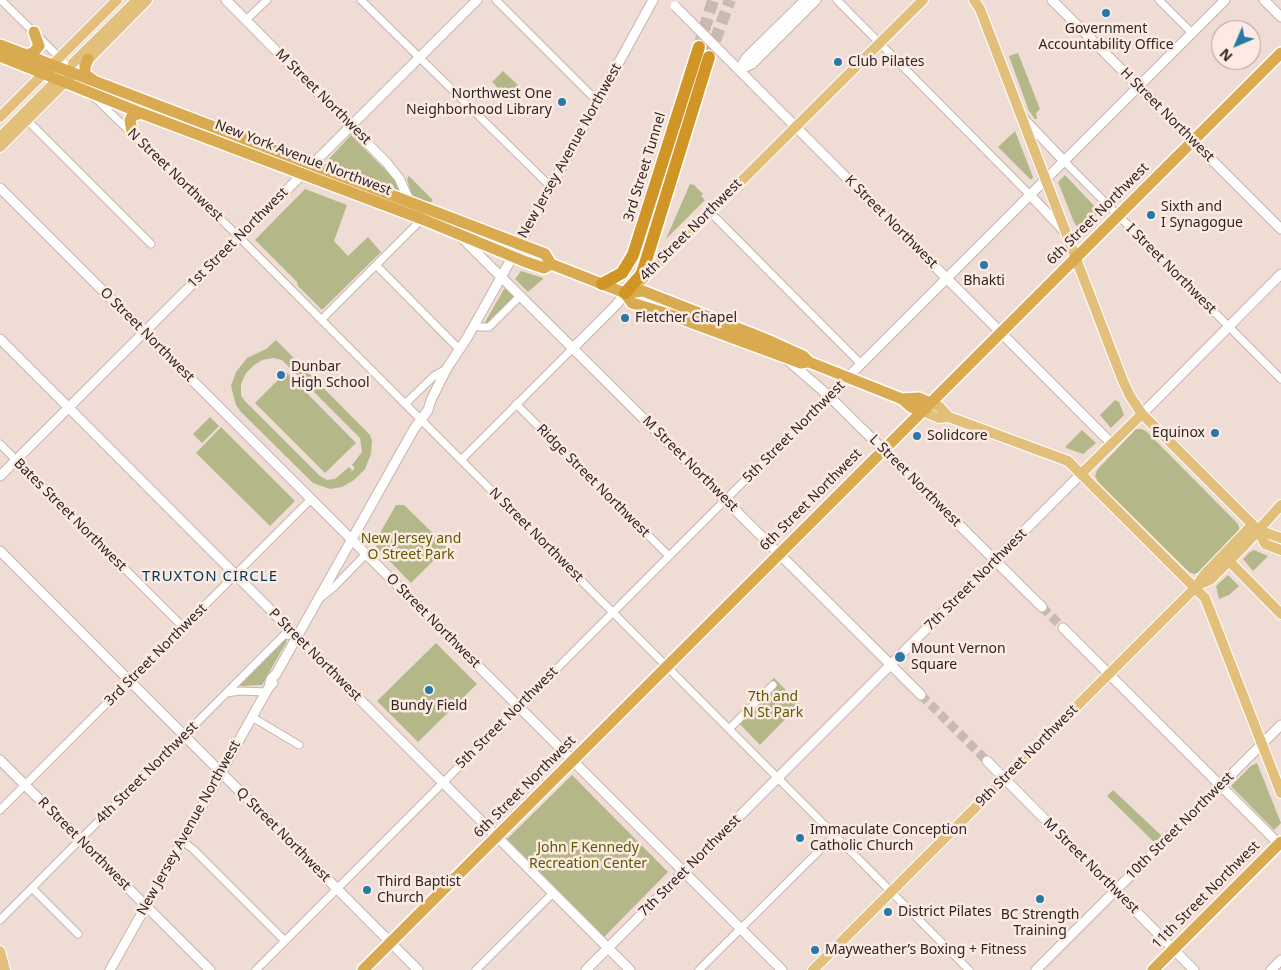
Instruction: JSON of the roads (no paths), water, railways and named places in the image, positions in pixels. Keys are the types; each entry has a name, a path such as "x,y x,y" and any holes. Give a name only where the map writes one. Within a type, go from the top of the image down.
{"highway":[{"path":"25,55 33,53 39,46 34,32"},
{"path":"0,45 59,71"},
{"name":"3rd Street Tunnel","path":"602,284 622,273 633,255 698,47"},
{"name":"6th Street Northwest","path":"363,970 1281,52"},
{"path":"0,56 59,71"},
{"name":"3rd Street Tunnel","path":"626,294 641,275 644,267 710,57"},
{"path":"88,59 85,67 86,75 96,81"},
{"name":"New York Avenue Northwest","path":"59,71 96,81 519,244 544,254 551,264 626,294 643,291 763,338 803,356 809,362 902,399 919,398 926,407"},
{"name":"New York Avenue Northwest","path":"59,71 90,92 141,113 422,219 544,268 551,264"},
{"path":"132,132 130,120 134,115 141,113"},
{"name":"New York Avenue Northwest","path":"626,294 632,303 671,315 785,358 801,363 809,362"},
{"name":"11th Street Northwest","path":"1153,970 1280,844"}],"main road":[{"path":"0,137 59,71 127,0"},
{"path":"0,127 137,0"},
{"path":"0,117 59,71 88,59 148,0"},
{"name":"4th Street Northwest","path":"626,294 923,0"},
{"path":"0,147 27,120 59,71 115,1"},
{"path":"978,3 1123,381 1142,414 1255,528 1265,544 1281,550"},
{"name":"New York Avenue Northwest","path":"926,407 940,407 948,417 1068,461 1197,586 1208,603 1262,744 1278,780 1281,793"},
{"name":"7th Street Northwest","path":"1081,474 1142,414"},
{"name":"9th Street Northwest","path":"813,970 1197,586 1204,575 1281,505"},
{"path":"1255,528 1281,538"},
{"name":"9th Street Northwest","path":"1197,586 1210,580 1229,562 1255,528"},
{"path":"1229,562 1281,614"},
{"path":"0,951 5,970"}],"street":[{"path":"2,0 34,32 59,71"},
{"name":"M Street Northwest","path":"226,0 392,168 410,202"},
{"path":"246,20 267,0"},
{"path":"361,0 550,186"},
{"name":"1st Street Northwest","path":"0,476 477,0"},
{"path":"496,0 598,101"},
{"name":"New Jersey Avenue Northwest","path":"110,970 268,689 271,679 276,674 420,419 421,411 431,400 447,368 502,278 550,186 653,0"},
{"path":"739,70 746,58 805,0"},
{"path":"739,70 752,64 816,0"},
{"path":"837,0 1030,195 1066,234"},
{"name":"H Street Northwest","path":"1052,0 1281,229"},
{"path":"1159,0 1192,33"},
{"name":"5th Street Northwest","path":"256,970 1225,0"},
{"path":"1264,0 1281,17"},
{"name":"K Street Northwest","path":"672,3 1112,444"},
{"name":"N Street Northwest","path":"90,92 239,238 969,970"},
{"name":"I Street Northwest","path":"1021,115 1118,216 1281,379"},
{"path":"27,120 151,244"},
{"name":"O Street Northwest","path":"0,188 782,970"},
{"path":"710,212 861,364"},
{"path":"321,320 422,219"},
{"name":"M Street Northwest","path":"458,234 921,695"},
{"path":"376,265 460,349"},
{"name":"7th Street Northwest","path":"1142,414 1281,274"},
{"name":"4th Street Northwest","path":"461,460 626,294"},
{"path":"478,327 489,327 520,296"},
{"name":"New Jersey Avenue Northwest","path":"447,368 466,348 490,306 488,302"},
{"name":"P Street Northwest","path":"0,339 630,970"},
{"name":"L Street Northwest","path":"785,358 829,396 1042,607"},
{"path":"405,404 434,376 447,368"},
{"name":"Ridge Street Northwest","path":"516,404 669,556"},
{"name":"Bates Street Northwest","path":"0,444 183,627"},
{"name":"7th Street Northwest","path":"586,970 1081,474"},
{"name":"3rd Street Northwest","path":"0,810 311,499"},
{"name":"Q Street Northwest","path":"0,551 418,970"},
{"path":"317,601 340,582 366,554"},
{"path":"1063,628 1280,844"},
{"name":"4th Street Northwest","path":"0,920 284,635 297,636"},
{"path":"729,728 773,684"},
{"path":"227,693 268,689"},
{"path":"252,717 299,745"},
{"name":"10th Street Northwest","path":"1036,970 1281,725"},
{"name":"R Street Northwest","path":"0,760 210,970"},
{"name":"M Street Northwest","path":"987,761 1194,970"},
{"path":"699,970 835,835"},
{"path":"182,841 192,847 285,941"},
{"path":"32,888 78,934"},
{"path":"476,970 553,893"},
{"path":"1271,970 1281,960"}],"tunnel":[{"path":"699,47 713,0"},
{"path":"709,57 730,0"},
{"path":"1042,607 1063,628"},
{"path":"921,695 987,761"}],"place":[{"name":"Government Accountability Office","path":"1106,13"},
{"name":"Club Pilates","path":"838,62"},
{"name":"Northwest One Neighborhood Library","path":"562,102"},
{"name":"Sixth and I Synagogue","path":"1151,215"},
{"name":"Bhakti","path":"984,265"},
{"name":"Fletcher Chapel","path":"625,318"},
{"name":"Dunbar High School","path":"281,375"},
{"name":"Equinox","path":"1215,433"},
{"name":"Solidcore","path":"917,436"},
{"name":"Mount Vernon Square","path":"900,657"},
{"name":"Bundy Field","path":"429,690"},
{"name":"Immaculate Conception Catholic Church","path":"800,838"},
{"name":"Third Baptist Church","path":"367,890"},
{"name":"BC Strength Training","path":"1040,899"},
{"name":"District Pilates","path":"888,912"},
{"name":"Mayweather’s Boxing + Fitness","path":"815,950"}],"district":[{"name":"TRUXTON CIRCLE","path":"210,577"}],"park label":[{"name":"New Jersey and O Street Park","path":"411,548"},
{"name":"7th and N St Park","path":"773,706"},
{"name":"John F Kennedy Recreation Center","path":"588,856"}]}
